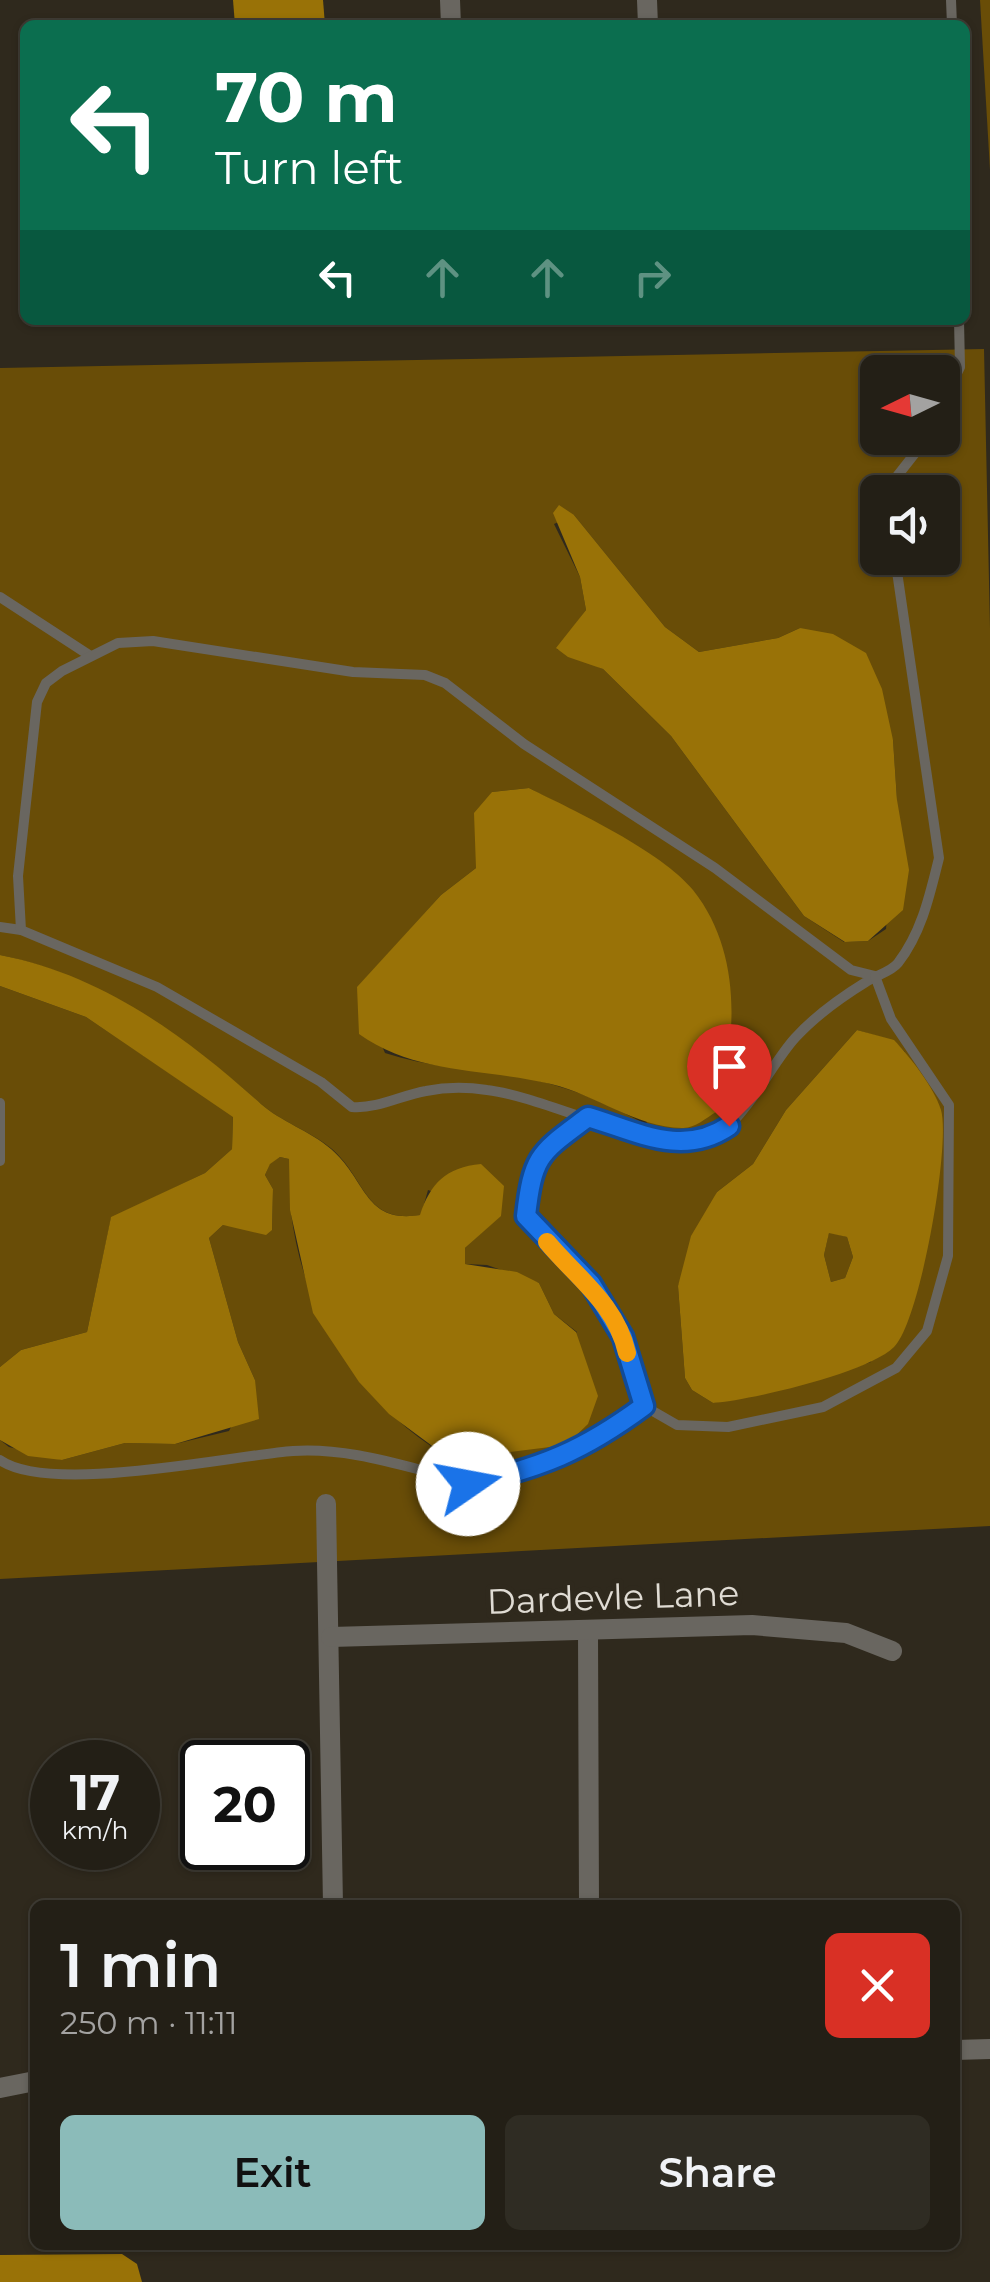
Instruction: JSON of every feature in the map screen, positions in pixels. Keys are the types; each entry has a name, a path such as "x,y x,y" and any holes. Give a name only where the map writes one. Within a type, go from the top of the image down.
{"street":[{"path":"326,1504 334,1900"},
{"name":"Dardevle Lane","path":"331,1637 752,1625 846,1632 892,1651"},
{"path":"588,1631 588,1900"},
{"path":"960,2050 990,2049"},
{"path":"0,2088 30,2082"}],"lane":[{"path":"958,325 959,355"},
{"path":"898,475 914,455"},
{"path":"0,928 21,930 157,986 322,1082 352,1107 460,1088 522,1096 649,1138 679,1143 715,1136 729,1126 800,1033 832,1003 896,966 918,930 939,858 897,575"},
{"path":"0,597 90,655"},
{"path":"21,930 18,876 36,702 46,683 90,655 118,643 153,641 353,672 425,675 445,683 524,744 715,868 851,970 875,976"},
{"path":"588,1117 540,1152 530,1180 526,1216 591,1284 623,1337 644,1406 677,1425 728,1428 823,1407 896,1368 927,1331 948,1256 949,1104 891,1020 875,976"},
{"path":"0,1103 0,1161"},
{"path":"0,1460 9,1466 74,1474 296,1451 351,1453 468,1484 538,1468 604,1436 644,1406"}],"shaded area":[{"path":"233,0 323,0 325,20 235,20"},
{"path":"980,0 990,0 990,170"},
{"path":"984,349 990,628 990,1526 0,1579 0,1440 9,1447 62,1460 125,1443 175,1444 229,1431 255,1380 238,1342 209,1238 223,1225 272,1230 273,1189 265,1175 270,1163 280,1157 289,1159 291,1213 298,1250 322,1319 361,1381 385,1408 443,1454 577,1332 554,1314 539,1283 487,1265 465,1264 465,1248 501,1215 428,1190 421,1215 388,1213 368,1197 332,1149 269,1110 172,1034 73,978 0,955 0,368","holes":["574,515 665,627 699,652 778,638 800,628 893,740 897,800 886,929 868,941 844,942 804,916 671,736 603,669 557,649 586,610 580,577 554,524","529,788 609,830 647,1125 602,1102 554,1085 385,1053 357,988 441,895 476,868 492,792","857,1030 894,1041 905,1052 871,1362 814,1381 713,1403 692,1390 685,1378 678,1286 717,1192 753,1164 786,1110"]},
{"path":"559,505 574,515 665,627 699,652 778,638 800,628 833,634 866,653 882,689 893,740 897,800 909,870 903,910 868,941 845,942 804,916 671,736 603,669 568,657 556,648 586,610 580,577 553,513"},
{"path":"529,788 616,833 660,861 693,890 709,915 728,969 731,1027 716,1112 695,1125 686,1128 648,1122 551,1084 427,1064 381,1047 359,1034 357,987 441,895 476,868 474,813 492,792"},
{"path":"0,955 74,977 141,1011 203,1055 269,1110 331,1149 368,1197 388,1213 420,1215 441,1179 458,1169 481,1164 504,1186 501,1216 465,1248 465,1264 517,1272 539,1283 554,1314 576,1332 598,1396 588,1424 566,1445 479,1456 443,1454 389,1414 359,1382 313,1313 290,1210 289,1159 280,1157 270,1164 265,1175 273,1189 272,1230 266,1235 223,1225 209,1238 238,1342 255,1380 259,1419 175,1444 125,1443 62,1460 28,1456 0,1440 0,1367 21,1350 87,1332 111,1217 205,1173 232,1149 233,1117 86,1017 0,986"},
{"path":"0,986 86,1017 233,1116 232,1149 205,1173 111,1218 87,1332 21,1350 0,1367"},
{"path":"857,1030 894,1040 900,1047 933,1092 941,1110 943,1129 942,1158 923,1270 904,1331 894,1347 880,1357 808,1384 713,1403 692,1390 685,1378 678,1286 691,1236 717,1192 753,1164 786,1110","holes":["829,1233 847,1237 853,1257 845,1278 831,1282 824,1255"]},
{"path":"829,1232 847,1237 853,1257 845,1278 831,1282 824,1255"},
{"path":"122,2254 137,2264 142,2282 0,2282 0,2255"}],"slow traffic":[{"path":"547,1242 591,1284 623,1337 627,1353"}],"route":[{"path":"468,1484 538,1468 604,1436 644,1406 633,1382 623,1337 591,1284 552,1248 526,1216 530,1180 540,1152 588,1117 649,1138 679,1143 715,1136 729,1126"}]}
